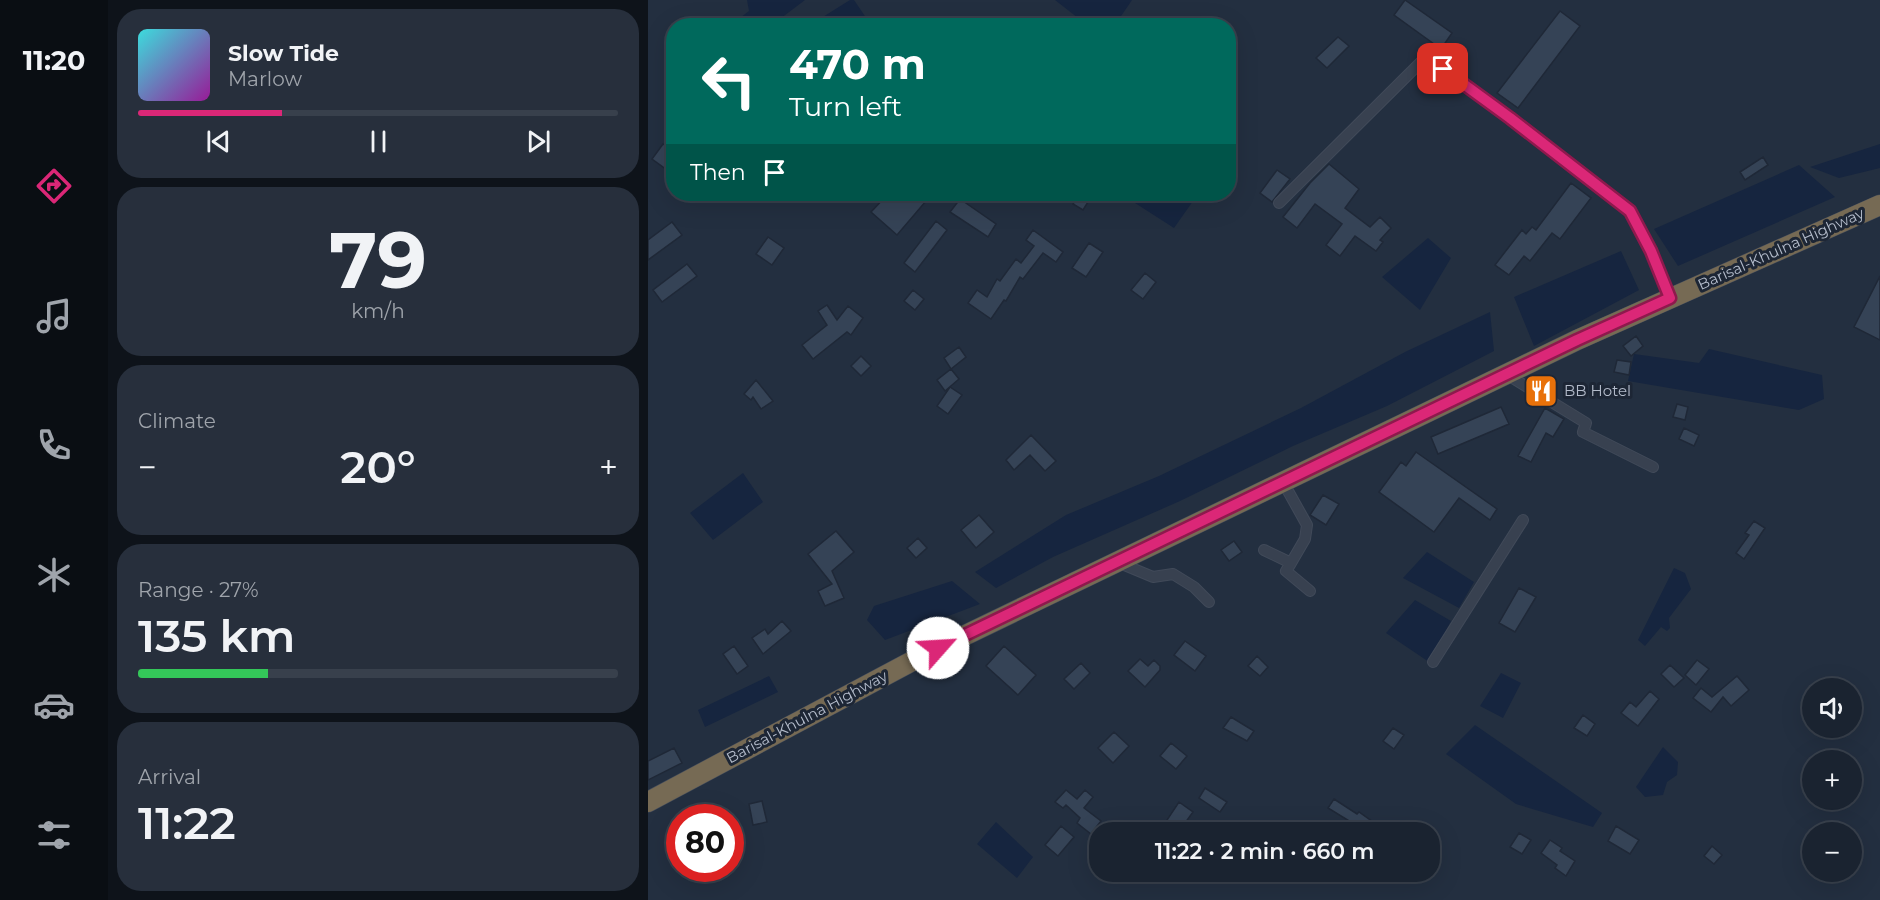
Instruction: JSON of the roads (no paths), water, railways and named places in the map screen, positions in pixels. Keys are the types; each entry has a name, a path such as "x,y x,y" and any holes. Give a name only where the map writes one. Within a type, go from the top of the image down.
{"highway":[{"name":"Barisal-Khulna Highway","path":"648,802 918,658 1506,374 1880,205"}],"street":[{"path":"1279,203 1426,57 1510,118 1630,211 1651,251 1670,298"},
{"path":"1506,374 1586,423 1583,432 1653,467"},
{"path":"1283,482 1307,525 1305,539 1286,571 1310,591"},
{"path":"1433,662 1523,520"},
{"path":"1264,549 1291,563"},
{"path":"1117,562 1153,577 1173,574 1194,587 1209,602"}],"water":[{"path":"747,0 805,0 781,18 740,18 749,11"},
{"path":"850,0 854,0 866,18 821,18"},
{"path":"1055,0 1132,0 1120,18 1078,18"},
{"path":"1880,144 1880,168 1839,178 1810,167"},
{"path":"1799,165 1835,197 1678,266 1654,229"},
{"path":"1132,201 1193,201 1174,228"},
{"path":"1428,238 1451,258 1420,310 1382,277"},
{"path":"1621,251 1639,290 1534,346 1514,297"},
{"path":"1490,312 1494,351 1387,406 1293,446 1180,501 1053,557 996,588 975,572 1066,515 1159,476 1301,408 1405,352"},
{"path":"1709,349 1822,375 1824,399 1799,410 1628,381 1634,354 1699,363"},
{"path":"743,473 763,502 713,540 690,513"},
{"path":"1427,552 1474,582 1459,608 1403,578"},
{"path":"1674,568 1685,573 1691,589 1669,618 1670,628 1667,631 1661,627 1645,646 1638,640"},
{"path":"952,581 980,604 885,640 867,620 874,606"},
{"path":"1415,600 1451,621 1429,662 1386,633"},
{"path":"1501,673 1521,683 1503,718 1480,706"},
{"path":"769,676 778,692 705,727 698,710"},
{"path":"1475,725 1602,813 1593,827 1516,804 1446,754"},
{"path":"1663,747 1678,762 1677,775 1667,782 1663,795 1645,797 1636,787"},
{"path":"996,822 1033,857 1017,878 977,844"}],"place":[{"name":"BB Hotel","path":"1541,391"}]}
